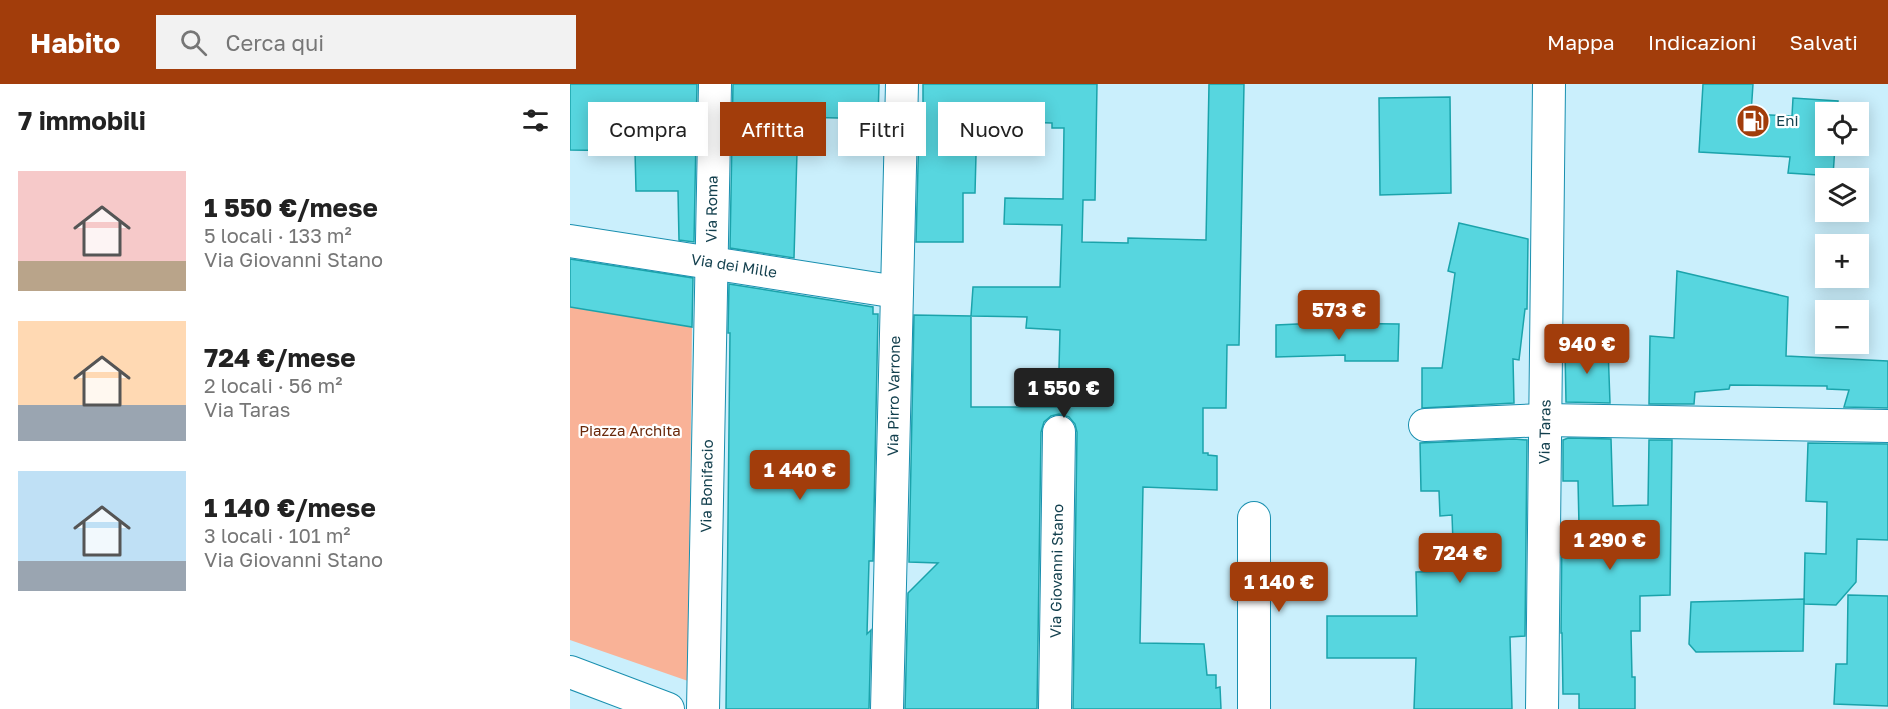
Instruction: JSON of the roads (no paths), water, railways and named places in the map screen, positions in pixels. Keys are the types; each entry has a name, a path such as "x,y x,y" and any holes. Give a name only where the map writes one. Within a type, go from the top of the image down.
{"street":[{"name":"Via Roma","path":"711,263 715,84"},
{"name":"Via Pirro Varrone","path":"887,709 902,84"},
{"name":"Via Taras","path":"1542,709 1550,84"},
{"name":"Via dei Mille","path":"570,241 897,292"},
{"name":"Via Bonifacio","path":"703,709 711,263"},
{"path":"1425,425 1545,420 1888,426"},
{"name":"Via Giovanni Stano","path":"1054,709 1059,432"},
{"path":"1254,518 1254,709"},
{"path":"570,672 668,709"}],"place":[{"name":"Eni","path":"1753,121"}],"park label":[{"name":"Piazza Archita","path":"630,431"}]}
